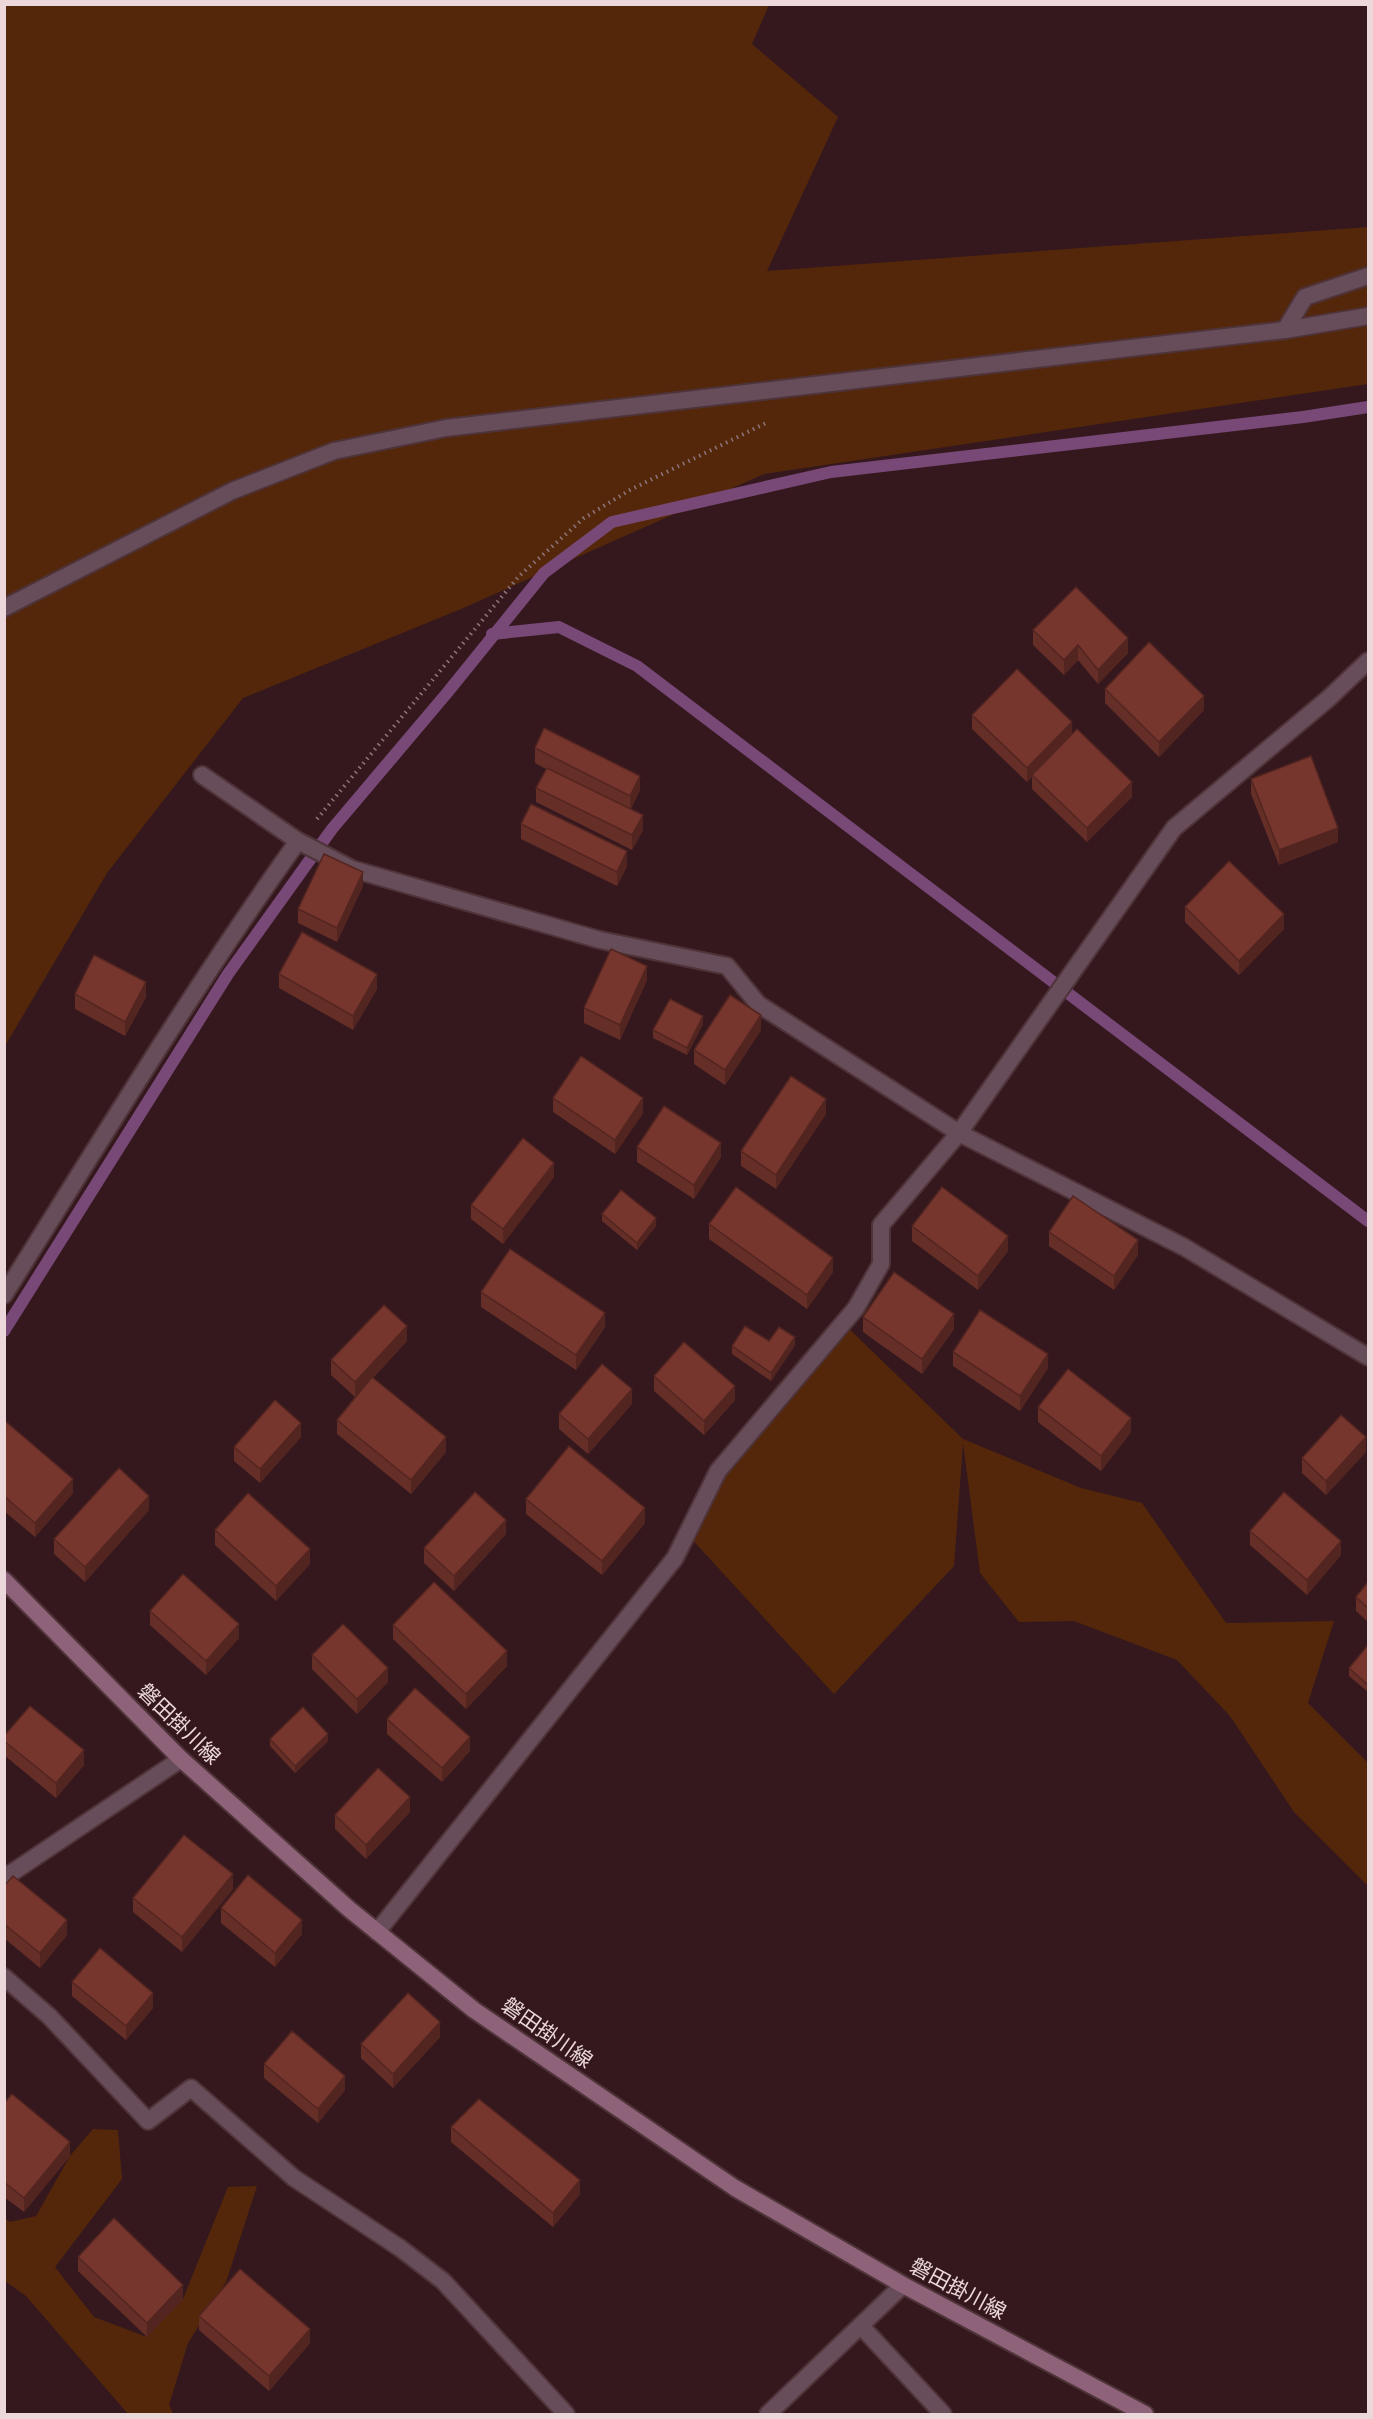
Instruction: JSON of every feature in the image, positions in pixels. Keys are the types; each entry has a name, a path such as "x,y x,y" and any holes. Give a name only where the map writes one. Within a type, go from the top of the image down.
{"main road":[{"name":"磐田掛川線","path":"4,1580 181,1760 377,1932 474,2010 735,2188 903,2285 1145,2415"}],"street":[{"path":"1285,330 1305,297 1368,276"},
{"path":"4,608 232,491 334,451 446,428 1285,330 1368,316"},
{"path":"377,1932 675,1558 718,1471 856,1308 881,1264 881,1225 959,1133 1174,828 1329,698 1368,661"},
{"path":"202,775 298,841 352,869 600,940 727,966 758,1004 959,1133 1184,1247 1368,1357"},
{"path":"4,1295 159,1046 248,910 298,841"},
{"path":"4,1878 181,1760"},
{"path":"4,1977 49,2016 148,2121 191,2088 294,2178 400,2248 443,2281 566,2415"},
{"path":"768,2415 903,2285"},
{"path":"861,2326 943,2415"}],"path":[{"path":"298,841 519,576 584,518 630,490 769,422"}],"shaded area":[{"path":"5,5 769,5 752,44 838,117 767,271 1368,227 1368,384 764,474 461,609 243,698 107,873 5,1046","holes":["941,369 473,425 762,381"]},
{"path":"843,1323 963,1439 1081,1488 1142,1503 1226,1623 1334,1621 1308,1703 1368,1763 1368,1886 1294,1812 1230,1716 1177,1660 1074,1621 1019,1622 980,1573 963,1443 954,1566 834,1694 687,1534 732,1454"},
{"path":"93,2129 118,2130 122,2179 55,2267 94,2317 147,2337 183,2299 228,2187 257,2186 226,2282 188,2343 169,2405 173,2414 128,2414 26,2296 5,2281 4,2218 10,2222 36,2216 70,2156"}],"building":[{"path":"1076,587 1128,638 1098,670 1078,645 1064,660 1033,630"},
{"path":"1149,642 1204,696 1159,742 1105,689"},
{"path":"1017,669 1072,722 1027,768 972,715"},
{"path":"544,728 640,776 630,796 535,748"},
{"path":"1077,729 1132,782 1087,828 1032,775"},
{"path":"1311,756 1338,828 1279,850 1251,779"},
{"path":"547,768 643,815 632,835 536,788"},
{"path":"531,804 627,851 617,872 521,824"},
{"path":"324,854 363,872 337,928 298,909"},
{"path":"1229,861 1284,914 1239,961 1185,907"},
{"path":"302,932 377,974 353,1016 279,974"},
{"path":"611,949 647,966 620,1025 584,1008"},
{"path":"94,955 146,982 125,1022 75,994"},
{"path":"730,995 761,1015 725,1070 694,1050"},
{"path":"670,999 703,1016 687,1048 653,1030"},
{"path":"581,1056 643,1098 615,1140 553,1098"},
{"path":"791,1076 826,1099 776,1175 741,1151"},
{"path":"664,1106 721,1143 694,1185 637,1147"},
{"path":"523,1138 554,1163 503,1229 471,1205"},
{"path":"736,1187 833,1258 807,1295 709,1224"},
{"path":"942,1187 1008,1236 978,1276 912,1226"},
{"path":"621,1190 656,1218 637,1243 602,1214"},
{"path":"1073,1196 1138,1240 1114,1276 1049,1232"},
{"path":"510,1249 605,1313 576,1355 481,1292"},
{"path":"894,1272 954,1314 922,1359 863,1317"},
{"path":"384,1305 407,1326 355,1382 331,1360"},
{"path":"980,1310 1048,1354 1020,1396 953,1352"},
{"path":"745,1326 769,1341 779,1327 795,1337 771,1373 732,1346"},
{"path":"684,1342 735,1386 704,1421 654,1376"},
{"path":"602,1364 632,1389 588,1439 559,1414"},
{"path":"1068,1369 1131,1418 1101,1456 1038,1407"},
{"path":"372,1377 446,1437 411,1480 337,1420"},
{"path":"275,1400 301,1423 260,1469 234,1447"},
{"path":"1341,1415 1366,1437 1326,1481 1302,1458"},
{"path":"4,1420 73,1479 35,1523 4,1496"},
{"path":"569,1446 645,1508 602,1561 526,1499"},
{"path":"119,1468 149,1496 85,1567 54,1539"},
{"path":"475,1492 506,1520 454,1576 424,1548"},
{"path":"1284,1492 1341,1541 1307,1580 1250,1531"},
{"path":"248,1493 310,1549 276,1586 215,1530"},
{"path":"183,1574 239,1624 206,1661 150,1611"},
{"path":"434,1582 507,1651 466,1694 393,1625"},
{"path":"1368,1582 1368,1608 1356,1597"},
{"path":"343,1624 388,1668 357,1699 312,1655"},
{"path":"1368,1645 1368,1685 1349,1668"},
{"path":"415,1688 470,1737 442,1768 387,1719"},
{"path":"30,1706 84,1750 56,1783 4,1741 4,1736"},
{"path":"303,1707 328,1734 295,1766 270,1739"},
{"path":"378,1768 410,1797 366,1845 335,1815"},
{"path":"184,1835 233,1874 182,1937 133,1898"},
{"path":"248,1875 302,1920 275,1953 221,1908"},
{"path":"13,1876 67,1920 40,1953 4,1924 4,1886"},
{"path":"100,1948 153,1993 126,2026 72,1982"},
{"path":"408,1993 440,2022 393,2074 361,2044"},
{"path":"292,2031 345,2076 318,2109 264,2064"},
{"path":"12,2094 70,2142 24,2198 4,2182 4,2103"},
{"path":"479,2099 580,2180 553,2213 451,2127"},
{"path":"114,2218 183,2285 147,2323 78,2257"},
{"path":"240,2269 310,2329 269,2376 199,2316"}],"waterway":[{"path":"4,1331 228,974 332,829 447,693 544,573 612,522 831,472 1303,417 1368,407"},
{"path":"492,634 559,627 637,666 1368,1221"}]}
